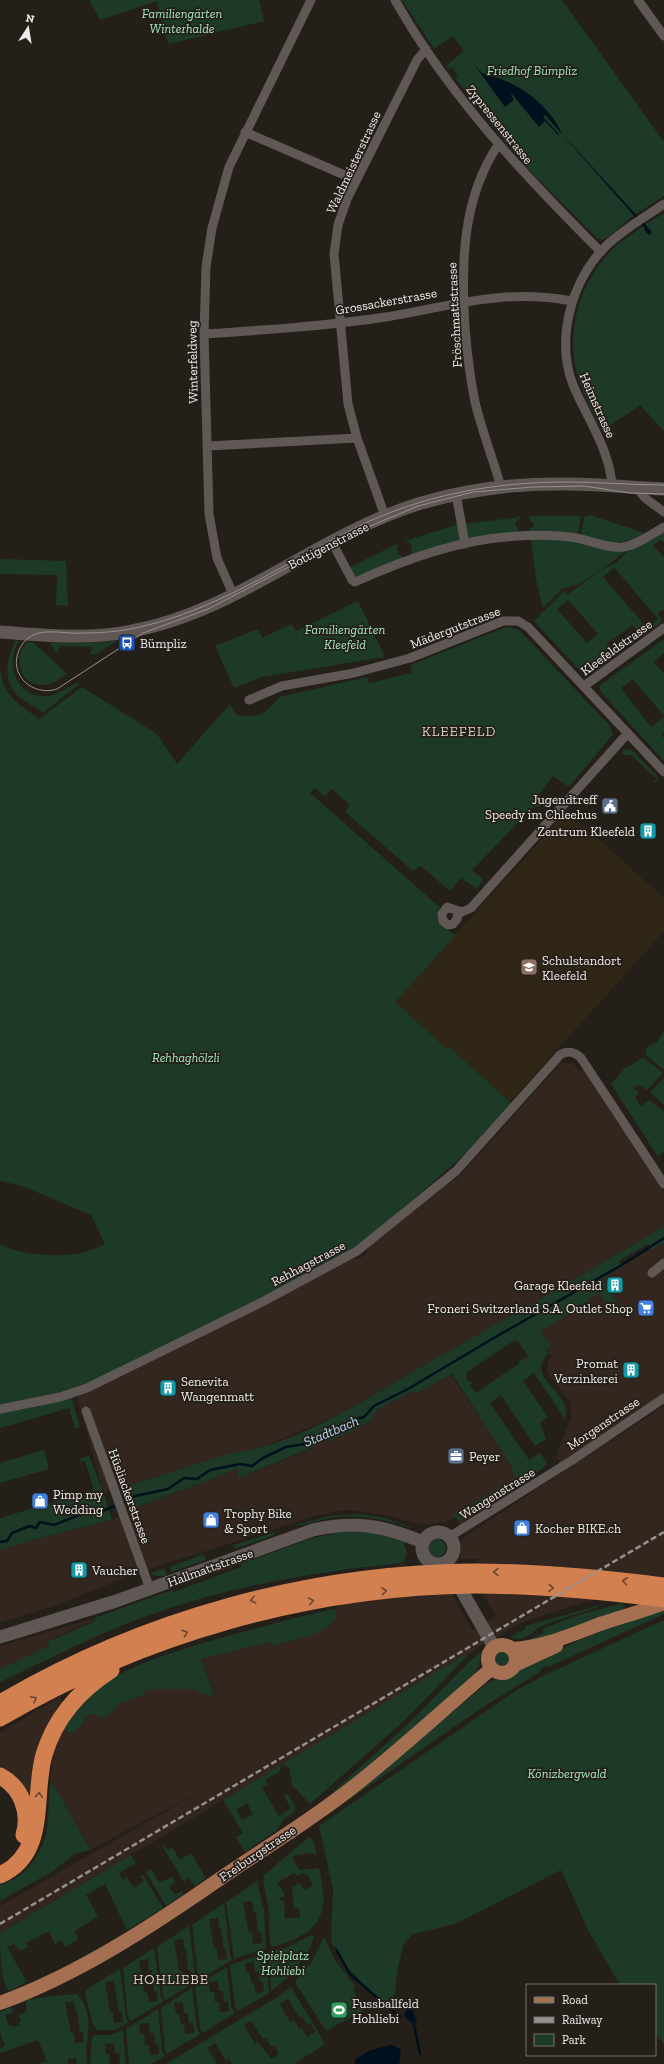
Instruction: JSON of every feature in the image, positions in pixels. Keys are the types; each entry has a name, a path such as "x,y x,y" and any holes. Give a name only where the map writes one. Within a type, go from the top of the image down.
{"highway":[{"path":"0,1703 59,1671 121,1643 190,1618 238,1604 305,1589 366,1580 424,1574 496,1572 570,1576 664,1586"},
{"path":"0,1718 76,1678 148,1646 241,1617 300,1603 345,1596 428,1587 496,1585 568,1589 664,1599"},
{"path":"0,1691 92,1648 121,1643"},
{"path":"0,1875 18,1862 26,1853 32,1841 37,1822 39,1782 44,1756 53,1732 63,1713 88,1686 148,1646"},
{"path":"0,1776 19,1793 24,1804 26,1821 25,1833 18,1848 8,1860 0,1865"}],"main road":[{"path":"568,1637 554,1648 515,1665 503,1674 495,1672 491,1669 488,1658 490,1651 494,1647 504,1646 512,1649 529,1647 568,1637 600,1624 664,1603"},
{"path":"512,1649 516,1657 515,1665"},
{"name":"Freiburgstrasse","path":"0,2003 42,1985 85,1962 150,1925 201,1892 353,1786 491,1669"}],"street":[{"name":"Winterfeldweg","path":"233,594 217,558 209,514 204,278 212,228 229,167 311,0"},
{"name":"Zypressenstrasse","path":"395,0 426,49 479,123 528,179 601,252"},
{"path":"638,0 664,36"},
{"name":"Waldmeisterstrasse","path":"385,516 357,438 348,404 335,277 334,245 340,215 356,180 417,60 426,49"},
{"path":"245,132 356,180"},
{"name":"Fröschmattstrasse","path":"498,145 482,171 471,206 464,261 464,301 468,361 475,402 501,487"},
{"name":"Heimstrasse","path":"612,486 610,463 582,404 570,373 566,353 566,338 572,301 584,276 601,252 619,236 664,204"},
{"name":"Grossackerstrasse","path":"204,334 340,323 387,316 464,301 520,296 552,297 572,301"},
{"path":"207,446 357,438"},
{"name":"Bottigenstrasse","path":"0,632 82,636 120,633 170,621 193,613 233,594 385,516 417,504 456,494 501,487 568,484 638,489 664,489"},
{"path":"638,489 646,498 664,512"},
{"path":"456,494 465,544"},
{"path":"332,542 352,580 356,582 398,564 465,544 507,536 574,538 620,547 631,544 664,527"},
{"name":"Mädergutstrasse","path":"249,700 282,686 354,673 410,658 507,620 521,622 528,626 664,772"},
{"name":"Kleefeldstrasse","path":"584,686 664,628"},
{"path":"458,912 465,912 471,908 628,733"},
{"name":"Rehhagstrasse","path":"0,1409 60,1397 87,1388 264,1301 357,1252 456,1171 560,1055 571,1052 580,1056 664,1184"},
{"path":"652,1273 664,1263"},
{"name":"Morgenstrasse","path":"557,1469 664,1398"},
{"name":"Hüsliackerstrasse","path":"86,1411 150,1589"},
{"name":"Wangenstrasse","path":"449,1538 557,1469"},
{"name":"Hallmattstrasse","path":"0,1637 69,1617 150,1589 304,1532 351,1524 374,1526 391,1530 423,1542"},
{"path":"440,1532 449,1538 454,1548 451,1556 446,1562 438,1564 426,1559 422,1550 423,1542 427,1536 440,1532"},
{"path":"446,1562 494,1647"}],"shaded area":[{"name":"Schulstandort Kleefeld","path":"567,811 664,898 664,931 510,1102 449,1047 447,1049 395,1002"},
{"path":"571,1062 581,1071 583,1070 664,1192 664,1226 541,1300 336,1416 261,1448 247,1452 231,1453 104,1494 77,1397 353,1258 359,1259 366,1254 368,1247 451,1181 457,1179 561,1063"},
{"path":"662,1242 664,1243 664,1396 561,1465 557,1457 571,1416 571,1410 569,1401 547,1372 548,1361 552,1357 530,1323"},
{"path":"451,1375 526,1486 461,1526 455,1517 445,1522 422,1525 391,1516 359,1511 345,1510 315,1516 134,1574 57,1605 0,1623 0,1550 112,1520 129,1510 237,1469 240,1478 313,1448 313,1442 332,1440 359,1428 370,1421 378,1409 413,1391 415,1394"},
{"path":"664,1406 664,1587 585,1602 520,1623 0,1933 0,1906 205,1789 90,1850 53,1784 50,1785 54,1752 65,1725 82,1725 87,1715 114,1711 118,1704 142,1696 146,1689 191,1689 195,1691 214,1691 201,1659 270,1642 273,1645 316,1633 330,1625 335,1620 337,1615 334,1609 402,1563 445,1583 473,1630 496,1616 483,1595 478,1559 460,1559 459,1542 476,1529"},
{"path":"94,1618 95,1620 47,1641 49,1646 0,1670 0,1646"},
{"path":"61,1696 61,1701 39,1739 35,1793 26,1794 0,1770 0,1733"}],"green space":[{"name":"Familiengärten Winterhalde","path":"89,0 259,0 264,21 168,44 157,1 100,20"},
{"name":"Friedhof Bümpliz","path":"402,0 562,0 664,142 664,196 633,216 604,240 597,238 534,175 504,141 455,78 458,76 452,67 448,69 446,66 464,51 453,36 434,49"},
{"path":"664,213 664,431 640,405 602,431 581,387 575,363 573,344 574,326 578,308 592,275 603,260 616,246"},
{"path":"590,515 645,533 628,541 621,542 607,542 581,536 584,517"},
{"path":"529,516 581,516 578,535 529,532 529,529 533,527 533,523 529,520"},
{"path":"521,517 515,523 520,533 468,539 464,524"},
{"path":"459,524 460,541 410,556 412,549 410,543 405,541"},
{"path":"664,530 664,541 663,542 660,540 653,546 664,557 664,609 657,614 663,621 642,636 633,625 607,643 616,655 589,673 581,672 534,621 564,591 567,595 598,572 617,562 630,548","holes":["614,567 658,619 647,628 603,577","568,600 598,634 587,643 557,609"]},
{"path":"531,539 560,539 628,549 604,568 577,585 563,588 544,607 542,606 536,579"},
{"path":"399,543 397,549 399,555 405,557 358,578 354,577 348,568"},
{"path":"0,559 66,561 68,606 56,605 57,575 0,574"},
{"name":"Familiengärten Kleefeld","path":"358,601 385,657 262,677 234,688 215,646 258,629 262,638 292,624 296,631"},
{"name":"Rehhaghölzli","path":"506,627 519,630 609,725 613,734 569,787 553,776 538,796 552,805 533,807 472,870 483,879 477,889 461,878 450,891 421,866 413,871 345,812 350,805 332,789 325,797 315,788 310,793 443,910 438,922 445,929 456,935 395,1002 447,1049 449,1047 511,1103 464,1155 379,1229 355,1247 295,1282 84,1385 60,1393 0,1406 0,1244 19,1251 30,1253 42,1255 65,1255 85,1252 105,1244 91,1215 22,1186 0,1181 0,666 1,676 7,691 18,703 39,719 82,687 157,734 177,764 230,704 237,715 251,716 261,714 270,708 279,697 367,677 369,683 411,673 411,665"},
{"path":"664,639 664,653 654,662 664,674 664,716 633,679 621,688 651,727 664,717 664,732 661,735 664,738 664,761 601,692 599,686"},
{"path":"15,641 19,641 14,651 14,671 17,680 23,688 40,696 52,695 77,682 79,684 43,713 19,697 13,691 10,684 7,670"},
{"path":"117,641 96,654 90,654 93,647 61,646 56,653 50,643 94,643"},
{"path":"27,642 33,642 67,674 57,681 45,685 30,681 21,670 19,663 22,649"},
{"path":"626,749 633,751 658,777 658,781 650,782 657,779 631,755 623,755 622,751"},
{"path":"664,1031 664,1070 645,1054 647,1047 657,1042"},
{"path":"642,1057 663,1073 647,1090 639,1085 633,1088 639,1093 635,1098 641,1106 649,1100 664,1111 664,1150 658,1157 611,1084 625,1068 637,1062"},
{"path":"664,1078 664,1105 650,1092"},
{"path":"664,1226 664,1243 651,1250 648,1244 619,1261 622,1267 602,1279 617,1302 608,1307 599,1293 541,1332 551,1346 546,1349 549,1353 542,1362 542,1370 545,1378 563,1401 566,1410 565,1419 534,1373 523,1381 548,1417 540,1423 546,1439 535,1446 501,1395 490,1403 529,1460 540,1453 547,1463 535,1474 520,1479 514,1476 510,1464 452,1374 415,1394 413,1391 378,1409 370,1421 359,1428 332,1440 313,1442 313,1447 239,1478 237,1469 129,1510 119,1489 231,1453 254,1449 279,1442 304,1432 355,1406","holes":["515,1340 516,1342 518,1341 529,1357 518,1361 520,1363 476,1393 470,1385 472,1383 471,1381 469,1382 465,1377 467,1376 466,1373"]},
{"path":"71,1397 80,1427 75,1428 69,1408 0,1428 0,1412"},
{"path":"44,1450 49,1469 0,1483 0,1463"},
{"path":"89,1456 104,1494 112,1520 0,1550 0,1518 94,1490 85,1461 81,1462 80,1459"},
{"path":"505,1484 506,1488 504,1493 458,1521 454,1515"},
{"path":"359,1514 385,1518 411,1528 391,1522 361,1517 331,1518 302,1525 295,1525 331,1516"},
{"path":"275,1532 274,1535 235,1549 234,1545"},
{"path":"342,1532 373,1533 405,1542 406,1557 402,1563 313,1574 225,1592 196,1600 124,1625 62,1652 0,1682 0,1669 49,1646 47,1642 95,1621 94,1618 172,1590 174,1592 241,1567 241,1564 313,1538"},
{"path":"433,1539 441,1539 446,1544 444,1555 441,1557 433,1557 428,1552 428,1544"},
{"path":"204,1554 206,1560 171,1572 170,1567"},
{"path":"164,1568 167,1575 158,1576 151,1573"},
{"path":"623,1603 624,1609 535,1643 526,1641 544,1633 542,1629 582,1614"},
{"path":"604,1604 541,1626 529,1635 520,1639 510,1637 525,1629 526,1626"},
{"path":"334,1609 337,1615 333,1622 318,1633 273,1645 270,1642 201,1659 214,1694 210,1696 191,1689 147,1689 142,1696 118,1704 114,1711 103,1717 92,1714 87,1715 82,1725 71,1734 66,1730 65,1725 87,1696 102,1684 137,1666 156,1658 213,1640"},
{"path":"664,1610 664,1614 548,1667 545,1666 540,1672 486,1705 321,1819 490,1681 510,1677 520,1667 600,1631"},
{"name":"Könizbergwald","path":"664,1620 664,2044 656,2034 656,1984 619,1984 588,1930 561,1870 455,1924 413,1934 403,1945 397,1974 393,2007 380,2002 347,1967 331,1941 333,1889 319,1826 517,1690 547,1674"},
{"path":"481,1652 479,1666 473,1676 354,1778 323,1801 409,1723 471,1660"},
{"path":"499,1652 505,1652 509,1656 509,1662 505,1666 499,1666 495,1662 495,1656"},
{"path":"469,1654 404,1721 310,1804 292,1785 289,1767 282,1765 279,1772 265,1780 268,1785 262,1788 279,1816 291,1808 284,1796 288,1794 295,1807 294,1812 284,1819 277,1830 245,1852 236,1837 243,1833 223,1800 461,1657","holes":["247,1803 253,1814 242,1820 236,1810"]},
{"path":"53,1783 90,1850 75,1854 53,1871 0,1901 0,1885 16,1878 29,1866 40,1851 46,1834 50,1785"},
{"path":"309,1837 313,1839 317,1855 310,1853 292,1856 299,1870 319,1868 323,1899 322,1911 318,1921 311,1929 288,1942 272,1947 270,1944 269,1910 263,1880 264,1875","holes":["294,1873 297,1876 303,1873 304,1875 307,1874 313,1885 304,1890 300,1883 292,1887 294,1908 299,1908 300,1917 285,1919 284,1901 281,1901 280,1898 284,1897 284,1892 277,1883"]},
{"path":"165,1846 168,1850 172,1847 180,1860 191,1853 206,1878 195,1886 189,1878 184,1882 163,1847"},
{"path":"131,1855 136,1863 119,1873 122,1880 127,1877 134,1888 144,1881 140,1876 143,1875 163,1908 127,1930 105,1884 84,1896 86,1895 98,1916 75,1931 78,1940 65,1947 62,1940 55,1944 49,1931 26,1943 28,1947 20,1951 14,1944 7,1947 27,1982 9,1991 2,1972 0,1933"},
{"path":"151,1869 159,1882 173,1877 175,1882 169,1886 175,1895 181,1891 183,1894 166,1906 146,1872"},
{"path":"257,1881 264,1910 266,1948 234,1959 226,1902","holes":["252,1901 254,1912 256,1912 258,1933 261,1932 262,1943 253,1944 252,1933 249,1933 243,1902"]},
{"path":"224,1903 232,1960 200,1979 198,1975 192,1925","holes":["218,1918 219,1928 221,1928 227,1959 218,1960 217,1949 214,1949 209,1919"]},
{"path":"189,1926 195,1976 198,1980 165,2000 163,1996 157,1947","holes":["183,1939 184,1949 186,1949 188,1970 191,1970 192,1980 183,1981 182,1971 179,1971 174,1940"]},
{"name":"Spielplatz Hohliebi","path":"312,1935 314,1938 311,1946 297,1968 271,1991 269,1952 285,1948"},
{"path":"324,1937 335,1960 356,1987 353,1990 364,2010 326,2031 295,1982 312,1961"},
{"path":"154,1948 161,1997 164,2001 131,2021 128,2018 123,1968","holes":["148,1959 149,1970 152,1970 154,1991 157,1991 158,2001 149,2002 147,1992 144,1992 139,1961"]},
{"path":"266,1953 269,1993 238,2011 235,2006 230,1965","holes":["254,1962 255,1972 259,1972 260,1982 263,1982 264,1992 256,1993 254,1983 251,1983 250,1973 246,1973 245,1963"]},
{"path":"227,1967 231,2007 235,2013 203,2033 200,2028 195,1987","holes":["218,1981 219,1991 223,1991 224,2001 228,2001 229,2011 220,2012 219,2002 215,2002 214,1992 210,1992 209,1982"]},
{"path":"120,1969 126,2018 129,2022 114,2030 98,2030 93,2025 85,1992 90,1987","holes":["114,1981 119,2012 122,2012 123,2022 114,2023 113,2013 110,2013 105,1982"]},
{"path":"291,1987 325,2044 294,2064 232,2064 229,2059 226,2061 215,2043 207,2048 217,2064 166,2064 276,1998","holes":["288,1999 299,2017 302,2016 307,2025 310,2023 315,2032 307,2037 302,2028 299,2029 294,2020 290,2022 280,2004","251,2021 263,2039 266,2038 271,2047 274,2045 279,2054 271,2059 258,2042 255,2044 244,2025"]},
{"path":"192,1988 197,2028 200,2034 167,2054 165,2050 161,2008","holes":["183,2002 184,2013 188,2013 189,2023 193,2023 194,2033 185,2034 184,2024 181,2024 179,2014 176,2014 174,2003"]},
{"path":"77,1994 87,2011 87,2064 77,2064 76,2058 68,2059 68,2064 38,2064 47,2061 38,2040 0,2053 0,2048 5,2046 0,2032 0,2012 12,2007 13,2012 5,2015 9,2026 12,2025 13,2027 19,2025 19,2022 21,2021 19,2015 27,2012 26,2001 44,1997","holes":["74,2001 75,2011 77,2011 80,2032 83,2032 84,2042 75,2043 74,2033 71,2033 65,2002"]},
{"path":"158,2009 162,2050 165,2056 151,2064 129,2064 126,2029","holes":["149,2023 150,2033 154,2033 155,2044 158,2044 159,2054 150,2055 149,2045 145,2045 144,2034 140,2034 139,2024"]},
{"path":"123,2030 126,2064 120,2064 119,2053 115,2053 114,2043 105,2044 106,2054 109,2054 110,2064 90,2064 92,2038 94,2035 111,2035"}],"water":[{"path":"474,64 482,73 515,85 539,102 558,125 562,134 652,232 649,235 644,230 645,228 545,115 543,117 559,134 558,135 545,121 539,127 512,94 511,95 514,100 505,107"},
{"path":"408,2004 411,2004 417,2023 413,2024 404,2016"},
{"path":"390,2045 401,2050 399,2064 355,2064 355,2059 371,2050"}],"waterway":[{"name":"Stadtbach","path":"0,1542 7,1541 12,1533 30,1526 36,1528 40,1522 54,1525 87,1512 100,1512 135,1496 168,1489 184,1478 197,1479 210,1470 240,1464 252,1466 263,1458 286,1447 305,1444 313,1437 333,1432 351,1420 364,1417 374,1406 408,1389 620,1266 664,1238"},
{"path":"336,1949 350,1974 373,1994"},
{"path":"374,1995 400,2017"},
{"path":"414,2024 420,2054"}],"tram line":[{"path":"664,485 567,482 517,484 443,496 372,520 234,592 177,616 132,629 98,633 44,632 33,635 27,639 19,650 16,659 17,668 25,682 32,687 39,690 48,691 57,689 143,633 208,609 356,532 418,506 473,492 533,487 584,486 630,493 664,494"}],"railway":[{"path":"0,1924 664,1532"}],"place":[{"name":"Bümpliz","path":"127,643"},
{"name":"Jugendtreff Speedy im Chleehus","path":"610,806"},
{"name":"Zentrum Kleefeld","path":"648,831"},
{"name":"Schulstandort Kleefeld","path":"529,967"},
{"name":"Garage Kleefeld","path":"615,1285"},
{"name":"Froneri Switzerland S.A. Outlet Shop","path":"646,1308"},
{"name":"Promat Verzinkerei","path":"631,1370"},
{"name":"Senevita Wangenmatt","path":"168,1388"},
{"name":"Peyer","path":"456,1456"},
{"name":"Pimp my Wedding","path":"40,1501"},
{"name":"Trophy Bike & Sport","path":"211,1520"},
{"name":"Kocher BIKE.ch","path":"522,1528"},
{"name":"Vaucher","path":"79,1570"},
{"name":"Fussballfeld Hohliebi","path":"339,2010"}],"district":[{"name":"KLEEFELD","path":"459,731"},
{"name":"HOHLIEBE","path":"171,1979"}]}
